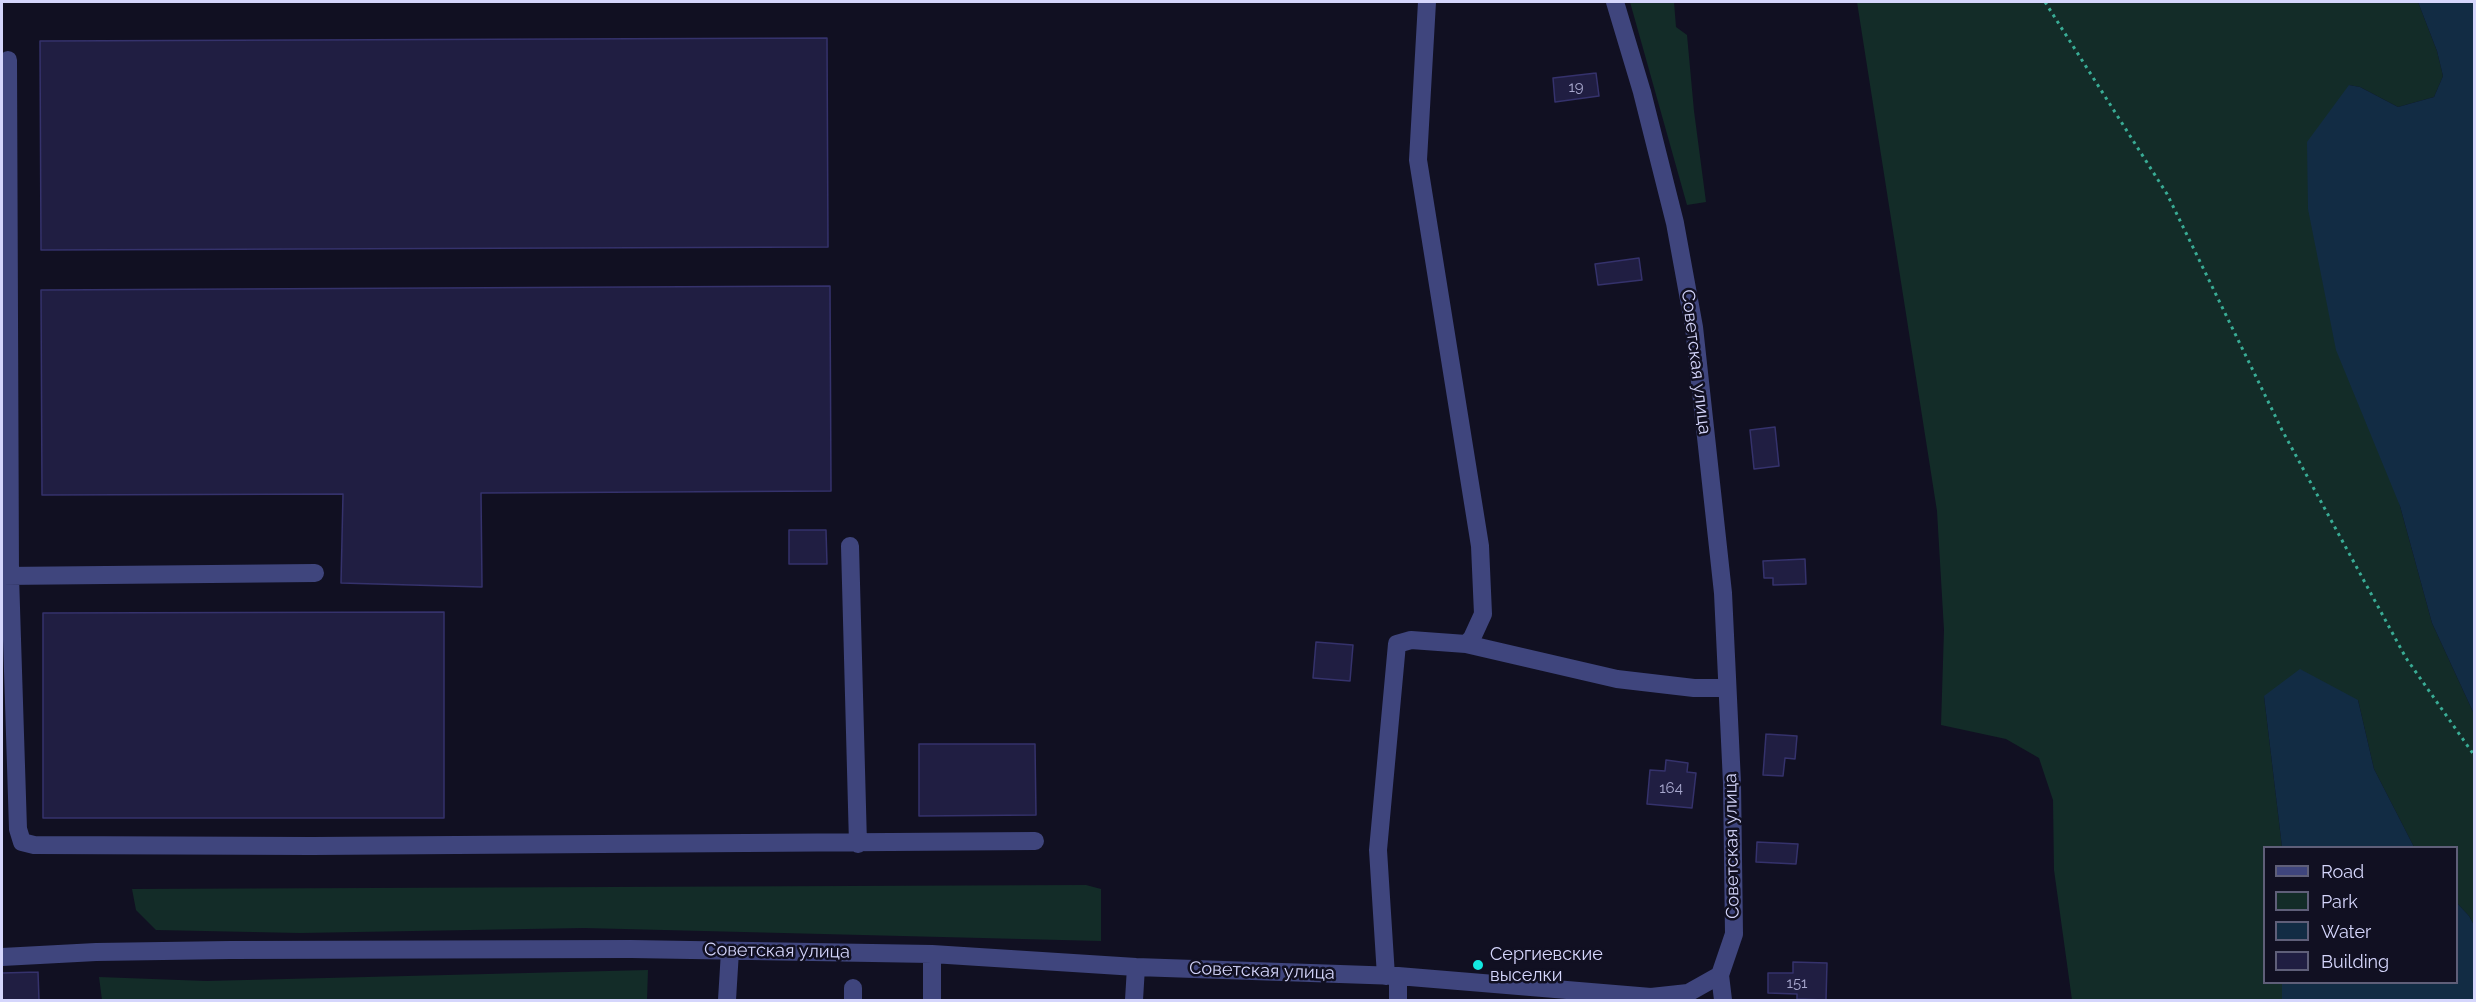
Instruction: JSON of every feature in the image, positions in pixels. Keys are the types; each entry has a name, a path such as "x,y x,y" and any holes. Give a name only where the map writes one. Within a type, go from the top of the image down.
{"street":[{"path":"1427,2 1418,160 1480,546 1483,614 1472,638 1466,644"},
{"name":"Советская улица","path":"2,957 96,952 604,950 932,954 1136,967 1392,976 1651,998 1688,993 1719,975 1734,933 1732,795 1723,593 1694,327 1675,223 1642,92 1615,2"},
{"path":"8,60 6,576 18,829 22,842 34,845 278,846 858,844 1035,841"},
{"path":"850,546 858,844"},
{"path":"6,576 315,573"},
{"path":"1398,1000 1392,976 1378,850 1397,644 1411,640 1466,644 1617,679 1694,688 1727,688"},
{"path":"727,1000 730,951"},
{"path":"932,954 932,1000"},
{"path":"1134,1000 1136,967"},
{"path":"1719,975 1723,1000"}],"path":[{"path":"2046,2 2167,194 2282,430 2406,658 2475,755"}],"green space":[{"path":"1630,2 1674,2 1676,27 1687,35 1706,202 1687,205"},
{"path":"1857,2 2418,2 2437,51 2443,76 2434,97 2398,107 2360,87 2349,85 2400,506 2432,623 2474,714 2474,925 2458,904 2458,846 2413,846 2374,769 2358,700 2264,696 2282,846 2263,846 2263,984 2282,984 2282,1000 2072,1000 2054,870 2053,800 2039,758 2006,739 1941,725 1944,630 1937,511"},
{"path":"1086,885 1101,889 1101,941 584,928 300,933 156,930 136,910 132,889"},
{"path":"648,970 647,1000 102,1000 99,977 206,981"}],"water":[{"path":"2418,2 2474,2 2474,714 2432,623 2400,506 2336,350 2308,209 2307,142 2349,85 2360,87 2398,107 2434,97 2443,76 2437,51"},
{"path":"2300,669 2358,700 2374,769 2413,846 2282,846 2264,696"},
{"path":"2458,904 2474,925 2474,1000 2282,1000 2282,984 2458,984"}],"building":[{"path":"827,38 828,247 41,250 40,41"},
{"path":"1596,73 1599,96 1555,102 1553,78"},
{"path":"1639,258 1642,280 1598,285 1595,264"},
{"path":"830,286 831,491 481,493 482,587 341,583 343,494 42,495 41,290"},
{"path":"1775,427 1779,466 1754,469 1750,430"},
{"path":"789,530 826,530 827,564 789,564"},
{"path":"1805,559 1806,584 1773,585 1773,578 1764,578 1763,561"},
{"path":"444,612 444,818 43,818 43,613"},
{"path":"1316,642 1353,645 1350,681 1313,678"},
{"path":"1766,734 1797,736 1795,759 1785,758 1783,776 1763,775"},
{"path":"919,744 1035,744 1036,815 919,816"},
{"path":"1666,760 1688,763 1687,772 1696,773 1692,808 1647,804 1650,770 1665,771"},
{"path":"1757,842 1798,844 1796,864 1756,862"},
{"path":"1793,962 1827,963 1826,1000 1797,999 1797,994 1768,993 1768,973 1793,973"},
{"path":"38,972 39,1000 2,1000 2,973"}],"place":[{"name":"Сергиевские выселки","path":"1478,965"}]}
